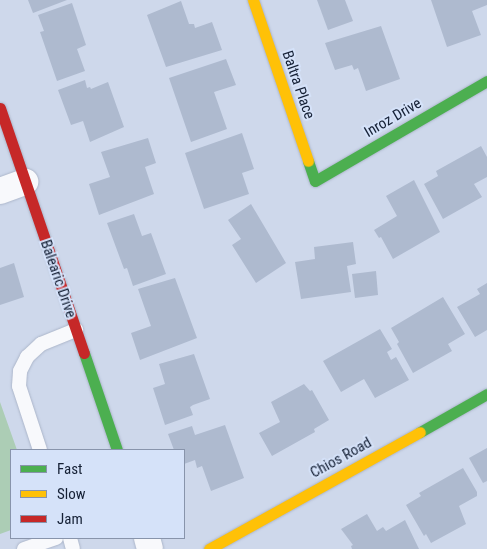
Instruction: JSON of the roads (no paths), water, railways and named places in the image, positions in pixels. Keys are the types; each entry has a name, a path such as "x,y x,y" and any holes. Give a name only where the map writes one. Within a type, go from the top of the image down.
{"street":[{"name":"Baltra Place","path":"253,0 315,181"},
{"name":"Inroz Drive","path":"315,181 487,81"},
{"name":"Balearic Drive","path":"0,108 117,449"},
{"path":"0,191 25,182"},
{"name":"Chios Road","path":"209,549 487,394"}],"lane":[{"path":"40,449 19,386 20,371 26,357 41,344 76,330"},
{"path":"24,549 53,539"}]}
